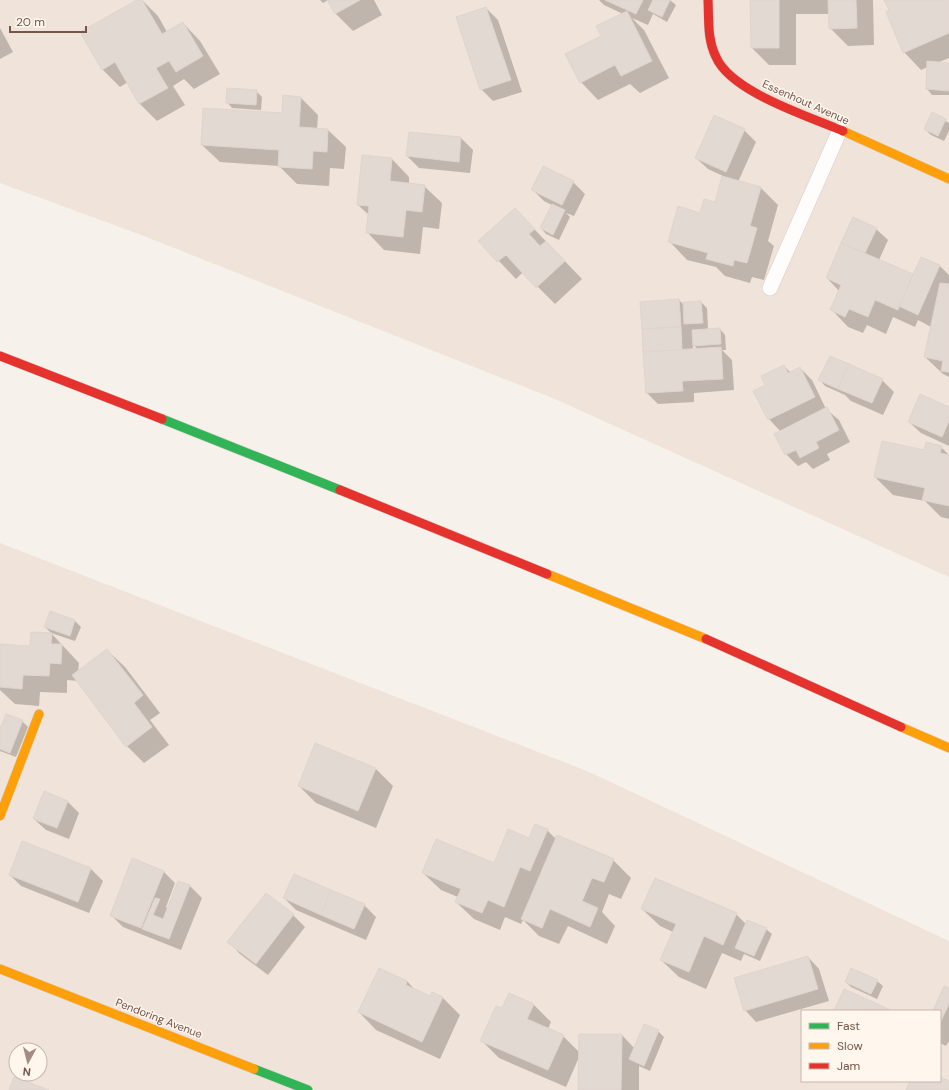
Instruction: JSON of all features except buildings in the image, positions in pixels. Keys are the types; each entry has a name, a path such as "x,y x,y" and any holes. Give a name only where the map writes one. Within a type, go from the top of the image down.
{"main road":[{"name":"Essenhout Avenue","path":"708,0 711,45 716,57 727,74 750,89 949,179"},
{"path":"0,356 77,384 660,619 949,748"},
{"path":"0,816 39,714"},
{"name":"Pendoring Avenue","path":"0,969 308,1090"}],"lane":[{"path":"770,288 840,130"}],"shaded area":[{"path":"0,0 949,0 949,577 555,399 144,236 0,183"},
{"path":"0,543 587,771 949,941 949,1090 0,1090"}],"traffic: fast":[{"path":"162,419 340,490"},
{"path":"254,1069 308,1090"}],"traffic: slow":[{"path":"843,131 949,179"},
{"path":"547,574 706,639"},
{"path":"0,816 39,714"},
{"path":"901,727 949,748"},
{"path":"0,969 254,1069"}],"traffic: jam":[{"path":"708,0 711,43 716,57 724,70 737,81 772,102 843,131"},
{"path":"0,356 162,419"},
{"path":"340,490 547,574"},
{"path":"706,639 901,727"}]}
